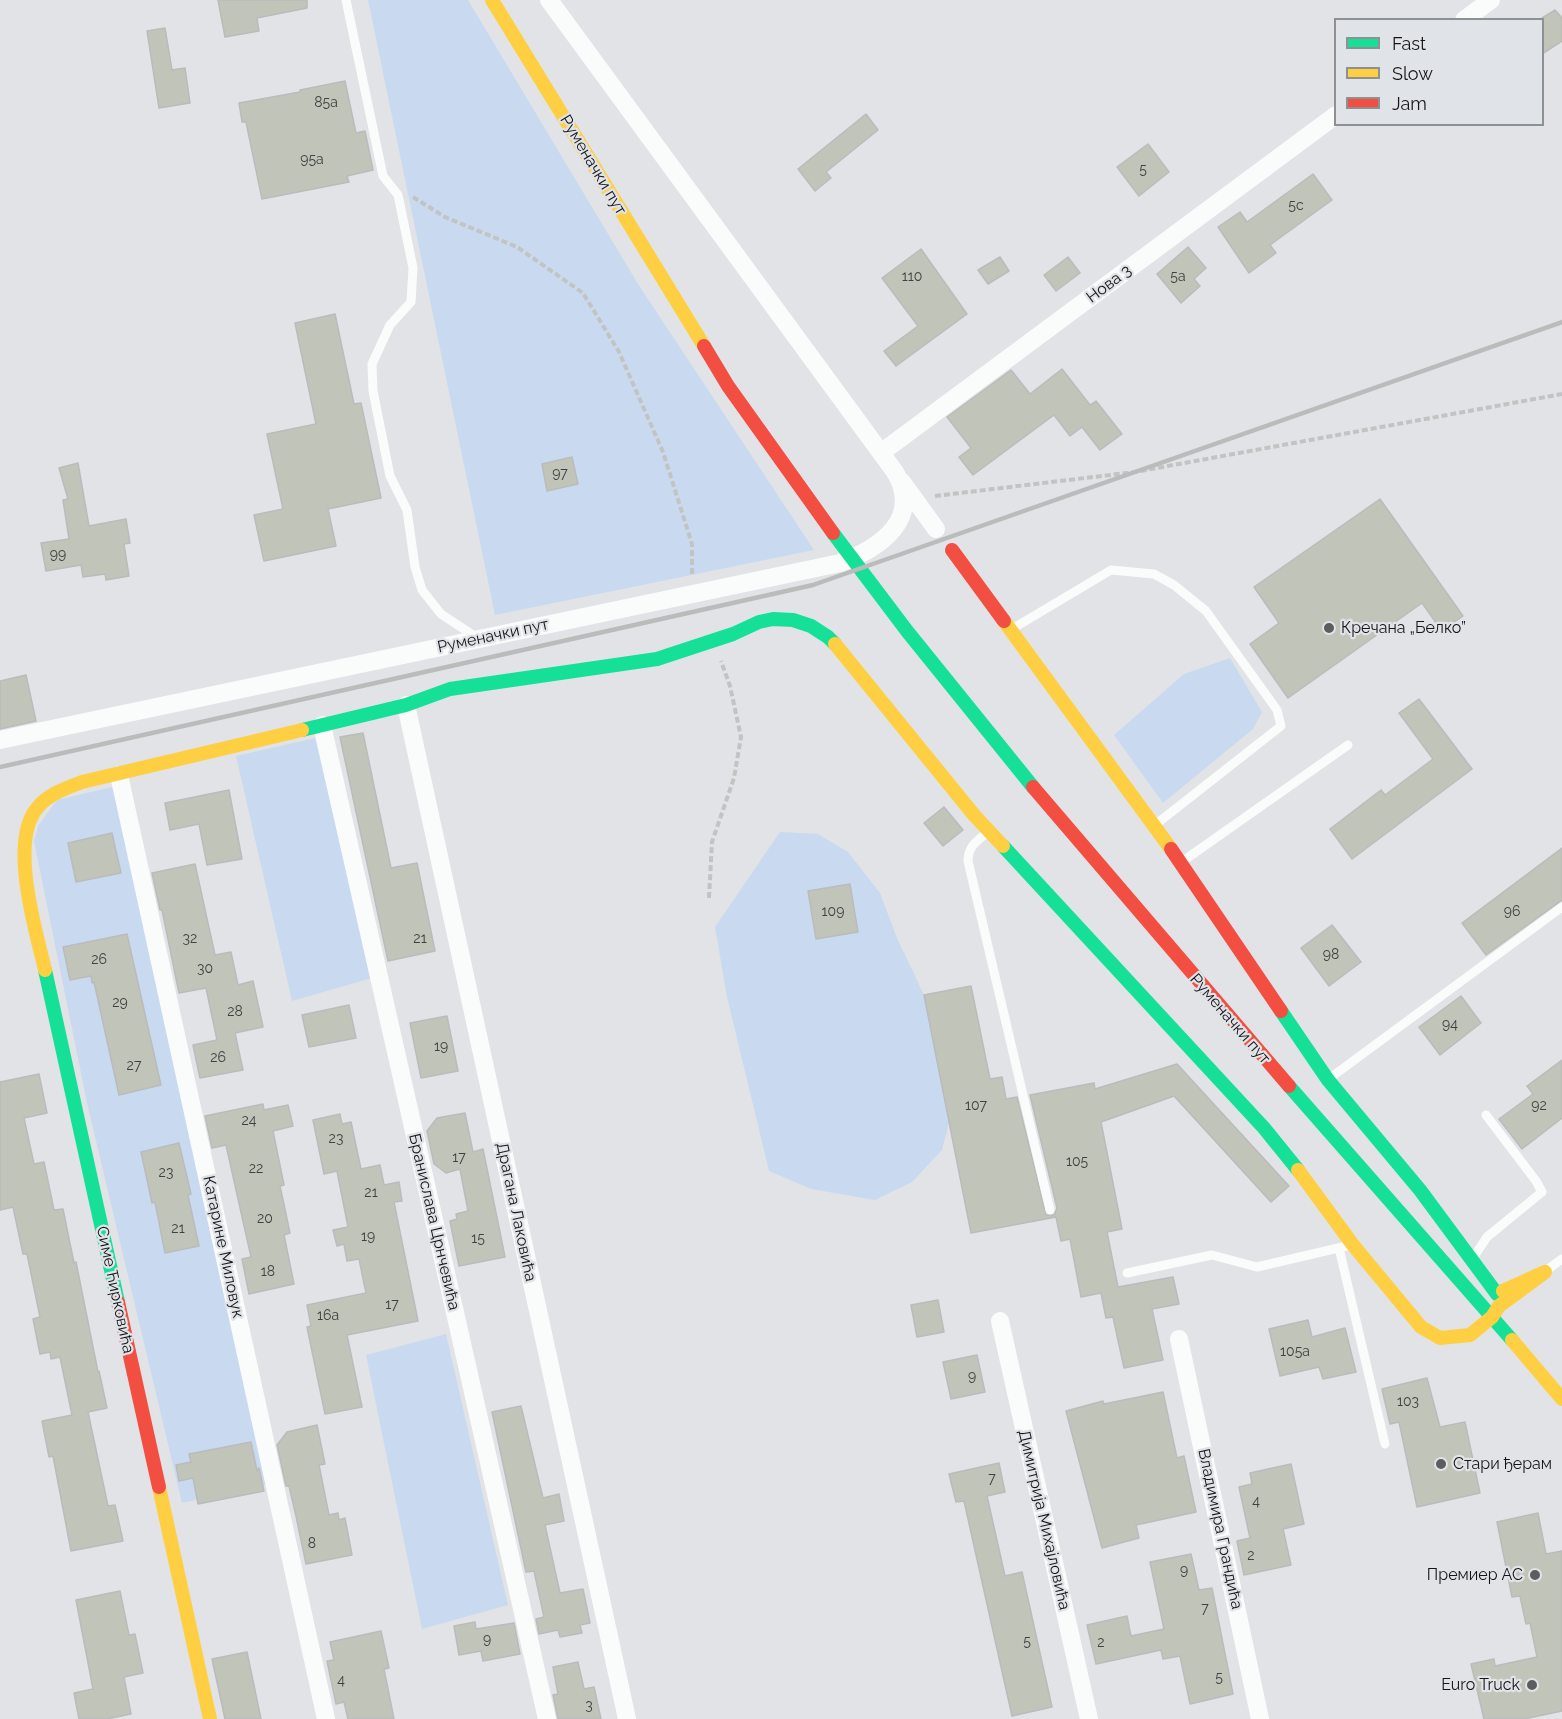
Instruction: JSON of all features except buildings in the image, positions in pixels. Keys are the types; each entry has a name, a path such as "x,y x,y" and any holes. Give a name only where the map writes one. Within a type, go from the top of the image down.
{"street":[{"name":"Руменачки пут","path":"492,0 728,386 815,509 907,631 1051,810 1335,1141 1562,1399"},
{"name":"Руменачки пут","path":"0,740 840,563 861,556 888,537 903,511 901,482 898,476 549,0"},
{"path":"1467,18 1491,0"},
{"name":"Нова 3","path":"882,452 1334,116"},
{"path":"898,476 936,529"},
{"path":"952,550 1182,862 1328,1080 1420,1190 1497,1294 1545,1272"},
{"name":"Симе Ћирковића","path":"210,1719 28,894 24,860 30,819 39,807 53,795 86,780 119,775 406,705 450,689 657,659 759,622 773,619 802,622 820,631 844,654 974,815 1264,1128 1311,1185 1353,1245 1414,1320 1440,1338 1463,1337 1479,1329 1492,1317 1499,1306 1545,1272"},
{"name":"Драгана Лаковића","path":"406,705 627,1719"},
{"name":"Бранислава Црнчевића","path":"322,725 547,1719"},
{"name":"Катарине Миловук","path":"119,775 326,1719"},
{"name":"Димитрија Михајловића","path":"1000,1321 1089,1719"},
{"name":"Владимира Грандића","path":"1179,1339 1260,1719"}],"lane":[{"path":"346,0 383,177 398,195 413,268 411,302 390,325 372,364 373,391 390,476 407,510 415,567 422,590 441,614 479,639"},
{"path":"1012,629 1111,570 1154,574 1174,585 1206,611 1277,710 1281,726 1155,826"},
{"path":"1182,862 1348,744"},
{"path":"989,831 972,845 968,852 968,861 1050,1210"},
{"path":"1328,1080 1562,907"},
{"path":"1472,1260 1487,1237 1542,1191 1486,1115"},
{"path":"1127,1273 1212,1255 1257,1267 1353,1245"},
{"path":"1339,1248 1385,1444"},
{"path":"1545,1272 1562,1259"}],"path":[{"path":"409,194 444,217 517,247 583,293 619,352 663,452 692,544 693,594"},
{"path":"915,499 1135,472 1562,394"},
{"path":"709,898 712,842 734,778 741,737 730,686 714,640"}],"shaded area":[{"path":"368,0 468,0 638,284 814,550 495,615"},
{"path":"1230,658 1262,712 1253,729 1163,803 1114,735 1184,674"},
{"path":"315,738 372,978 292,1001 236,756"},
{"path":"112,787 117,796 268,1484 182,1503 87,1103 34,841 38,826 57,800"},
{"path":"780,832 818,834 848,852 880,893 897,938 924,995 949,1123 942,1150 912,1182 875,1200 811,1189 769,1171 727,997 715,927"},
{"path":"446,1334 508,1605 422,1629 366,1355"}],"railway":[{"path":"0,767 813,585 1562,322"}],"traffic: fast":[{"path":"833,533 907,631 1033,787"},
{"path":"302,730 406,705 450,689 657,659 773,619 793,620 811,626 835,644"},
{"path":"1003,846 1264,1128 1298,1170"},
{"path":"45,970 118,1302"},
{"path":"1281,1011 1328,1080 1420,1190 1497,1294 1503,1291"},
{"path":"1289,1086 1512,1340"}],"traffic: slow":[{"path":"492,0 704,346"},
{"path":"1004,621 1171,849"},
{"path":"835,644 974,815 1003,846"},
{"path":"45,970 31,910 25,863 25,841 29,822 42,802 82,782 302,730"},
{"path":"1298,1170 1353,1245 1421,1327 1440,1338 1470,1335 1492,1317 1499,1306 1545,1272 1503,1291"},
{"path":"1512,1340 1562,1399"},
{"path":"159,1487 210,1719"}],"traffic: jam":[{"path":"704,346 728,386 833,533"},
{"path":"952,550 1004,621"},
{"path":"1033,787 1289,1086"},
{"path":"1171,849 1281,1011"},
{"path":"118,1302 159,1487"}],"place":[{"name":"Кречана „Белко”","path":"1329,628"},
{"name":"Стари ђерам","path":"1441,1464"},
{"name":"Премиер АС","path":"1535,1575"},
{"name":"Euro Truck","path":"1532,1685"}]}
